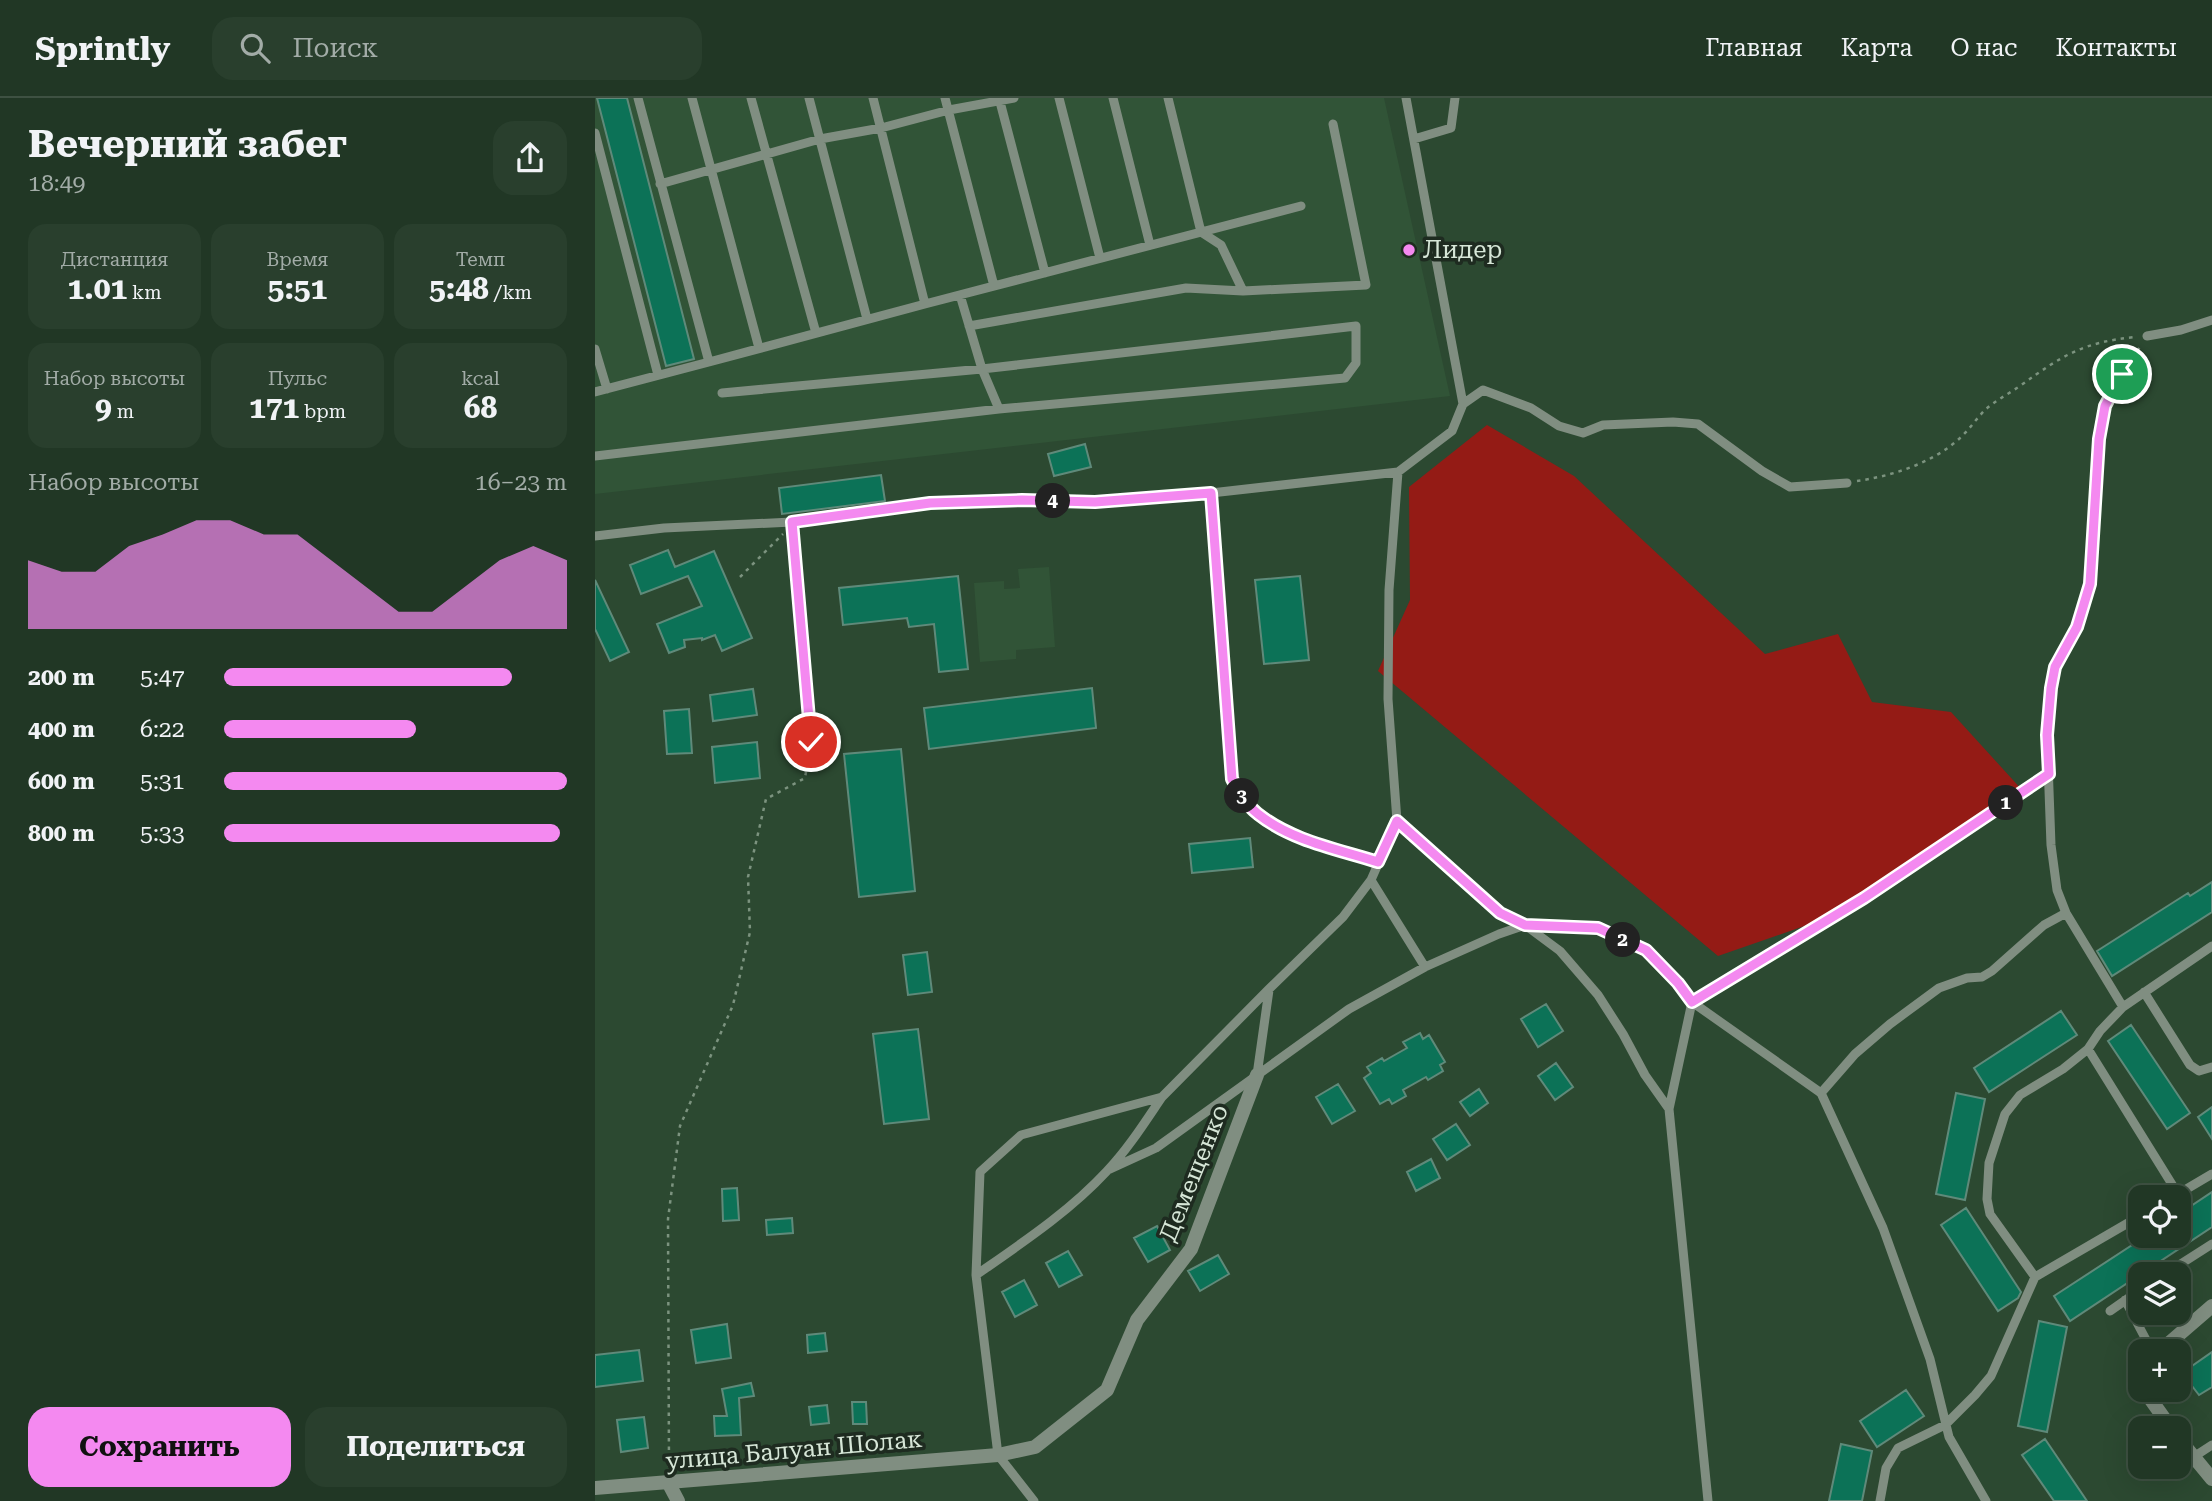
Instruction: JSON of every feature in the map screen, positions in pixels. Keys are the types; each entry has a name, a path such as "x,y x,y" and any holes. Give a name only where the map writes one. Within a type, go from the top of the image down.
{"street":[{"name":"Демещенко","path":"998,1455 1035,1447 1107,1390 1137,1320 1191,1249 1257,1075"},
{"path":"2174,1339 2212,1306"},
{"name":"улица Балуан Шолак","path":"595,1488 998,1455"},
{"path":"2192,1458 2212,1479"},
{"path":"669,1484 678,1501"}],"lane":[{"path":"638,98 709,362"},
{"path":"692,98 759,348"},
{"path":"751,98 816,333"},
{"path":"809,98 867,319"},
{"path":"873,98 925,304"},
{"path":"945,98 994,286"},
{"path":"660,184 820,139 1014,98"},
{"path":"1059,98 1100,258"},
{"path":"1113,98 1150,245"},
{"path":"1168,98 1201,232 1221,245 1243,291"},
{"path":"595,536 664,528 792,522 930,503 1022,500 1095,502 1211,493 1398,472 1452,432 1463,404 1406,98"},
{"path":"1414,139 1451,128 1455,98"},
{"path":"1000,100 1045,273"},
{"path":"969,326 1186,288 1243,291 1366,285 1333,124"},
{"path":"595,133 599,168 658,375"},
{"path":"595,392 1301,206"},
{"path":"960,295 982,369 999,410"},
{"path":"2147,336 2181,330 2212,320"},
{"path":"595,456 999,410 1345,377 1356,363 1356,326 982,369 722,393"},
{"path":"595,349 607,389"},
{"path":"1463,404 1483,390 1531,408 1559,426 1583,433 1603,425 1673,422 1698,425 1762,471 1790,487 1847,483"},
{"path":"976,1275 1041,1230 1108,1170 1163,1097 1343,917 1371,880 1397,821 1388,699 1389,590 1398,472"},
{"path":"1211,493 1232,779 1257,814 1299,838 1378,862"},
{"path":"2055,667 2047,735 2051,845 2057,890 2066,914 2123,1007"},
{"path":"1708,1501 1669,1110 1692,1002 1864,898 2049,774"},
{"path":"1397,821 1500,913 1525,925 1560,951 1598,995 1669,1110"},
{"path":"1371,880 1425,967"},
{"path":"1821,1093 1855,1054 1939,988 1967,978 1982,978 2044,925 2066,914"},
{"path":"1108,1170 1156,1148 1349,1009 1425,967 1525,925 1598,928 1646,950 1678,983 1692,1002 1821,1093 1882,1228 1930,1359 1945,1425 1986,1501"},
{"path":"2035,1277 1990,1214 1986,1199 1989,1163 1999,1128 2011,1104 2088,1049 2100,1031 2123,1007 2212,946"},
{"path":"1257,1075 1269,989"},
{"path":"2144,992 2190,1065 2199,1071 2212,1067"},
{"path":"2088,1049 2169,1185"},
{"path":"1034,1501 998,1455 976,1275 979,1172 1021,1135 1163,1097"},
{"path":"2191,1186 2212,1174"},
{"path":"1880,1501 1886,1468 1898,1448 1945,1425 1991,1376 2035,1277 2128,1223"},
{"path":"2184,1262 2212,1244"},
{"path":"2110,1311 2128,1298"},
{"path":"2125,1300 2146,1339"},
{"path":"2192,1458 2212,1445"}],"path":[{"path":"1847,483 1901,471 1933,456 1959,439 1986,410 2054,361 2076,350 2111,339 2147,336"},
{"path":"2055,667 2077,627 2090,584 2099,439 2105,406 2147,336"},
{"path":"740,577 792,522"},
{"path":"669,1484 668,1219 680,1126 733,1005 750,932 748,877 766,799 805,778 811,742 792,522"}],"shaded area":[{"path":"595,98 1384,98 1450,396 595,494"},
{"path":"1487,425 1574,476 1765,654 1838,634 1872,702 1951,712 2023,791 1810,924 1718,956 1378,671 1410,600 1409,487"},
{"path":"1049,567 1055,647 1016,650 1016,659 980,662 974,583 1004,581 1004,589 1020,588 1018,569"}],"building":[{"path":"597,98 627,98 694,359 666,366"},
{"path":"1085,444 1091,467 1054,476 1048,454"},
{"path":"881,475 885,501 782,514 779,488"},
{"path":"668,550 675,567 714,551 752,638 722,651 715,635 702,640 684,640 685,647 669,653 657,624 702,606 688,576 641,594 630,565"},
{"path":"958,576 968,669 939,672 934,624 909,627 907,618 843,625 839,588"},
{"path":"1300,576 1309,660 1264,664 1255,580"},
{"path":"595,580 629,652 610,661 595,629"},
{"path":"1092,688 1096,728 929,749 924,708"},
{"path":"753,689 757,715 713,721 710,695"},
{"path":"689,709 692,753 667,754 664,711"},
{"path":"757,742 760,778 715,783 712,747"},
{"path":"901,749 915,891 859,897 844,754"},
{"path":"1250,838 1253,867 1192,873 1189,844"},
{"path":"2212,882 2212,912 2112,976 2097,951 2188,893 2190,896"},
{"path":"927,952 932,992 908,995 903,955"},
{"path":"1546,1004 1563,1031 1538,1047 1521,1019"},
{"path":"2061,1011 2077,1035 1989,1092 1974,1068"},
{"path":"2131,1025 2190,1113 2167,1129 2108,1041"},
{"path":"918,1029 929,1119 884,1124 873,1034"},
{"path":"1420,1033 1423,1039 1429,1035 1445,1062 1440,1065 1443,1071 1403,1090 1406,1096 1392,1104 1389,1099 1380,1104 1364,1078 1371,1073 1367,1067 1407,1048 1403,1042"},
{"path":"1556,1063 1573,1087 1555,1100 1538,1076"},
{"path":"1338,1084 1355,1111 1332,1124 1316,1097"},
{"path":"1479,1089 1488,1103 1470,1116 1460,1102"},
{"path":"1956,1093 1985,1099 1965,1200 1936,1194"},
{"path":"2212,1107 2212,1139 2198,1117"},
{"path":"1456,1124 1470,1145 1447,1160 1433,1139"},
{"path":"1431,1159 1440,1178 1416,1191 1407,1172"},
{"path":"737,1188 739,1220 723,1221 722,1189"},
{"path":"2212,1192 2212,1227 2191,1241 2191,1206"},
{"path":"1966,1208 2021,1292 2018,1298 1998,1311 1941,1225"},
{"path":"792,1218 793,1233 767,1235 766,1220"},
{"path":"1157,1226 1170,1250 1148,1262 1134,1238"},
{"path":"2128,1248 2180,1248 2159,1262 2128,1262 2128,1283 2070,1321 2054,1296"},
{"path":"1068,1251 1082,1275 1059,1287 1046,1263"},
{"path":"1218,1255 1229,1274 1200,1291 1188,1271"},
{"path":"1024,1280 1037,1305 1015,1317 1002,1292"},
{"path":"2039,1321 2067,1327 2047,1432 2018,1426"},
{"path":"727,1324 731,1358 696,1363 691,1330"},
{"path":"825,1333 827,1351 808,1353 807,1335"},
{"path":"639,1350 643,1381 595,1387 595,1355"},
{"path":"2212,1352 2212,1387 2199,1395 2191,1385 2191,1367"},
{"path":"751,1383 754,1396 739,1398 741,1435 715,1436 714,1416 727,1416 722,1389"},
{"path":"1906,1390 1924,1416 1877,1447 1860,1421"},
{"path":"852,1402 866,1402 867,1424 853,1424"},
{"path":"827,1405 829,1423 811,1425 809,1407"},
{"path":"644,1417 648,1448 621,1452 617,1420"},
{"path":"2045,1439 2087,1501 2054,1501 2022,1455"},
{"path":"1841,1444 1872,1451 1862,1501 1829,1501"}],"place":[{"name":"Лидер","path":"1409,250"}],"route":[{"path":"811,742 792,522 930,503 1022,500 1095,502 1211,493 1232,779 1257,814 1299,838 1378,862 1397,821 1500,913 1525,925 1598,928 1646,950 1678,983 1692,1002 1864,898 2049,774 2047,735 2051,688 2055,667 2077,627 2090,584 2099,439 2105,406 2122,374"}]}
